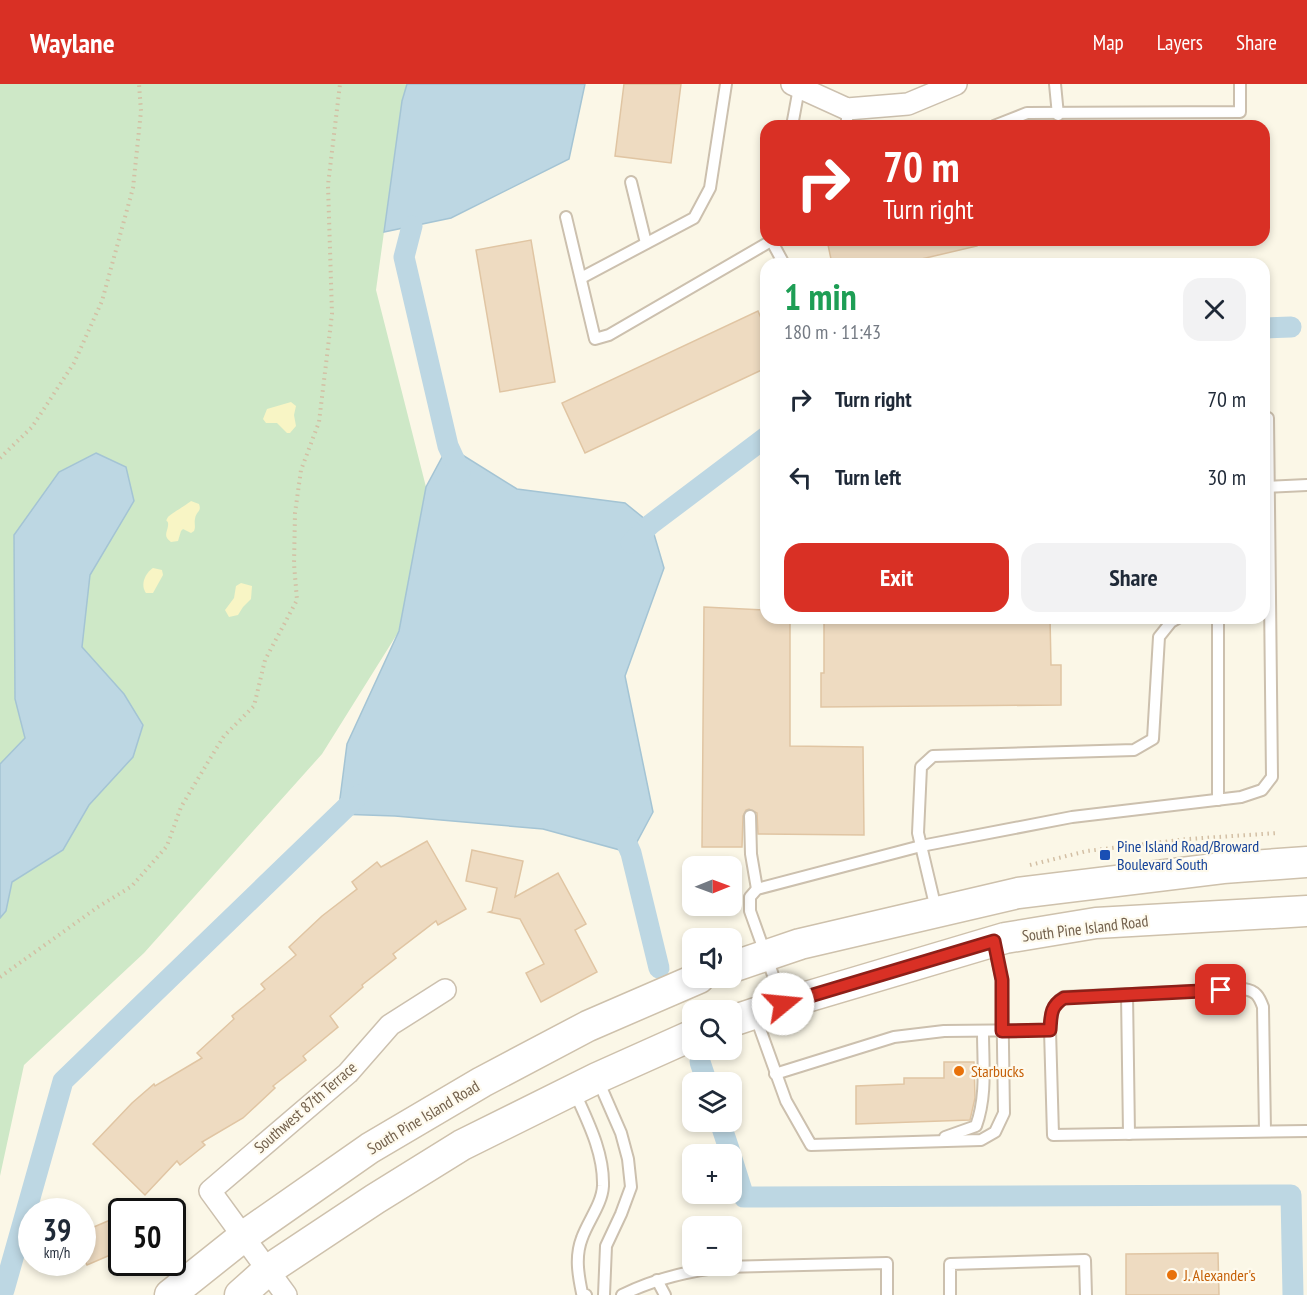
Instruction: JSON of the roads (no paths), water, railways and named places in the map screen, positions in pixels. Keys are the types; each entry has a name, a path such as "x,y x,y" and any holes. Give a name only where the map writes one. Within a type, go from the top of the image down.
{"main road":[{"path":"742,963 800,944 1029,891 1222,868 1307,862"},
{"name":"South Pine Island Road","path":"743,1017 994,941 1096,923 1307,911"},
{"name":"South Pine Island Road","path":"170,1295 244,1236 370,1148 482,1082 588,1026 682,985"},
{"path":"240,1295 268,1270 462,1145 682,1039"}],"street":[{"path":"795,86 847,118 909,104 955,84"},
{"name":"Southwest 87th Terrace","path":"244,1236 210,1191 348,1073 390,1025 445,990"},
{"path":"244,1236 286,1295"}],"lane":[{"path":"580,278 694,218 710,188 726,84"},
{"path":"1055,84 1058,115"},
{"path":"1009,120 1027,113 1058,115 1240,112 1240,84"},
{"path":"792,120 795,86"},
{"path":"631,182 646,243"},
{"path":"566,217 595,339 609,335 761,246"},
{"path":"1270,487 1307,485"},
{"path":"937,913 918,833 921,767 933,756 1134,750 1153,739 1159,637 1169,624"},
{"path":"1218,624 1218,800"},
{"path":"783,1004 750,911 750,897 758,889 921,846 1072,817 1240,797 1262,790 1272,777 1269,624"},
{"path":"750,816 751,854 758,889"},
{"path":"743,1017 811,1145 981,1140 995,1132 1004,1113 1002,980 994,941"},
{"path":"1265,1131 1263,1007 1259,996 1251,990 1127,994 1064,998 1056,1002 1051,1012 1050,1030 1053,1135 1307,1131"},
{"path":"1127,994 1129,1134"},
{"path":"775,1074 894,1037 944,1031 1050,1030"},
{"path":"927,1142 976,1126 981,1111 983,1092 983,1032"},
{"path":"585,1084 592,1132 602,1160 603,1188 593,1216 581,1239 576,1269 582,1293 586,1295"},
{"path":"585,1084 621,1133 631,1187 606,1246 604,1295"},
{"path":"950,1295 950,1264 1085,1260 1086,1295"},
{"path":"622,1295 657,1280 723,1267 887,1263 887,1295"},
{"path":"657,1280 665,1295"}],"water":[{"path":"407,84 585,84 569,159 451,218 384,232 402,101"},
{"path":"448,446 517,489 625,503 651,524 664,568 625,676 653,812 631,853 543,829 395,816 338,814 347,744 399,631 426,487"},
{"path":"96,453 126,467 134,501 90,575 82,647 124,694 143,725 133,757 89,805 63,850 12,882 6,911 0,918 0,764 25,738 15,699 14,535 59,472"}],"waterway":[{"path":"412,226 404,257 448,446 460,472"},
{"path":"1270,328 1291,327"},
{"path":"631,543 651,524 760,442"},
{"path":"0,1294 4,1290 63,1081 359,795"},
{"path":"620,828 631,853 659,968"},
{"path":"700,1062 703,1072"},
{"path":"723,1132 727,1144"},
{"path":"742,1191 744,1197 1291,1195 1293,1295"}],"place":[{"name":"Pine Island Road/Broward Boulevard South","path":"1105,855"},
{"name":"Starbucks","path":"959,1071"},
{"name":"J. Alexander's","path":"1172,1275"}]}
